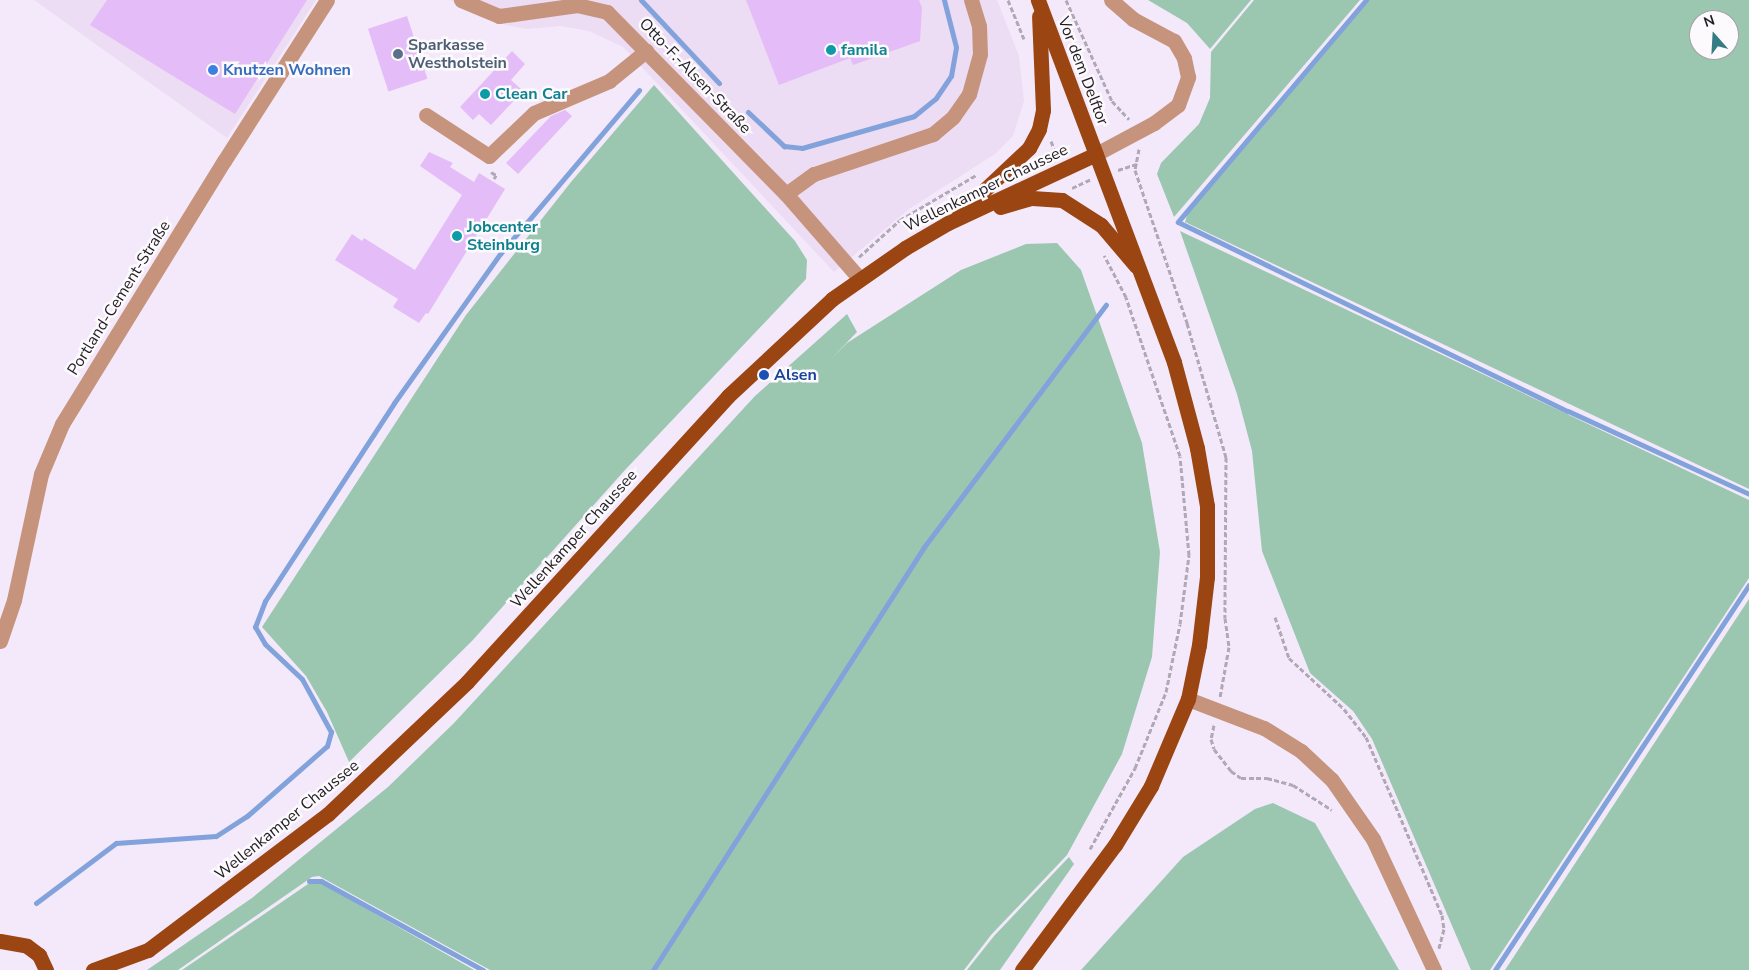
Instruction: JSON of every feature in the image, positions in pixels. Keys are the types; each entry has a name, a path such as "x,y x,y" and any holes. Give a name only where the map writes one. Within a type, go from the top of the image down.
{"main road":[{"path":"948,223 1029,148 1041,122 1043,110 1038,1"},
{"name":"Vor dem Delftor","path":"1022,970 1115,845 1151,786 1188,700 1199,645 1207,577 1207,506 1197,448 1174,362 1144,276 1038,1"},
{"name":"Wellenkamper Chaussee","path":"93,970 148,950 328,814 467,682 728,396 809,319 859,278 948,223 1096,154"},
{"path":"948,223 1032,198 1062,200 1101,225 1144,276"},
{"path":"0,941 27,946 38,956 46,970"}],"street":[{"name":"Portland-Cement-Straße","path":"0,641 14,600 41,474 62,424 224,161 327,0"},
{"name":"Otto-F.-Alsen-Straße","path":"460,0 499,16 599,4 613,16 786,194 859,278"},
{"path":"786,194 814,174 933,134 953,117 969,94 980,54 979,26 971,0"},
{"path":"1096,154 1135,133 1178,105 1188,78 1184,58 1174,41 1133,18 1111,0"},
{"path":"426,115 489,156 534,113 609,81 646,51"},
{"path":"1188,700 1217,709 1264,728 1301,751 1332,780 1373,839 1432,965"}],"path":[{"path":"1008,0 1026,46"},
{"path":"1066,0 1112,101 1126,113 1135,133"},
{"path":"1041,122 1071,189"},
{"path":"1137,164 1136,170 1184,314 1226,457 1225,618 1228,647 1211,739 1214,749 1231,772 1241,778 1266,778 1294,785 1335,813"},
{"path":"849,266 900,220 980,172"},
{"path":"1087,854 1135,768 1166,692 1180,624 1189,555 1180,456 1126,296 1103,252"},
{"path":"1275,617 1289,658 1344,708 1366,737 1442,915 1442,944 1432,965"}],"shaded area":[{"name":"Knutzen Wohnen","path":"34,0 316,0 227,138"},
{"path":"450,0 997,0 1019,56 1024,101 1013,136 995,154 909,209 834,272 623,47 589,31 560,26 527,29 506,25 476,15"}],"green space":[{"path":"1148,0 1251,0 1210,49 1187,23"},
{"path":"1254,0 1360,0 1174,217 1157,174 1161,163 1199,124 1210,98 1211,52"},
{"path":"1367,0 1749,0 1749,489 1185,222 1188,212"},
{"path":"654,85 795,241 807,260 806,279 625,470 472,641 349,762 327,712 306,676 262,627 466,315 571,182"},
{"path":"1180,231 1749,500 1749,578 1490,970 1471,970 1372,739 1353,711 1310,673 1262,551 1252,451 1237,394"},
{"path":"1057,243 1081,270 1142,443 1160,552 1152,657 1122,754 1067,855 991,935 964,970 490,970 319,876 312,877 178,970 147,970 252,898 388,787 454,723 755,396 847,314 857,332 830,360 847,343 961,270 1026,244"},
{"path":"1749,599 1749,970 1505,970"},
{"path":"1273,803 1315,823 1399,970 1081,970 1183,857 1255,809"},
{"path":"1069,857 1074,864 1000,970 967,970 994,936"},
{"path":"311,882 321,883 474,970 182,970"}],"building":[{"name":"Knutzen Wohnen","path":"107,0 307,0 235,114 90,25"},
{"name":"famila","path":"746,0 919,0 922,8 920,41 853,65 850,58 779,85"},
{"name":"Sparkasse Westholstein","path":"407,16 427,79 388,91 368,29"},
{"name":"Clean Car","path":"512,51 525,64 511,80 523,91 491,125 479,114 473,120 460,107"},
{"path":"565,110 572,116 518,174 506,163 551,116"},
{"name":"Jobcenter Steinburg","path":"429,152 453,163 450,167 474,182 479,173 505,189 428,314 426,313 419,323 393,307 398,299 335,260 352,234 362,241 364,238 415,270 462,195 420,166"}],"waterway":[{"path":"641,0 719,83"},
{"path":"748,112 784,146 802,148 914,116 936,98 951,76 956,47 944,0"},
{"path":"1366,0 1178,222 1568,411 1749,494"},
{"path":"36,903 116,843 216,836 247,816 327,746 331,732 302,679 265,644 255,627 265,601 394,403 500,254 639,90"},
{"path":"653,970 924,547 1106,305"},
{"path":"1495,970 1749,585"},
{"path":"309,881 321,881 483,970"}],"place":[{"name":"famila","path":"831,50"},
{"name":"Sparkasse Westholstein","path":"398,54"},
{"name":"Knutzen Wohnen","path":"213,70"},
{"name":"Clean Car","path":"485,94"},
{"name":"Jobcenter Steinburg","path":"457,236"},
{"name":"Alsen","path":"764,375"}]}
